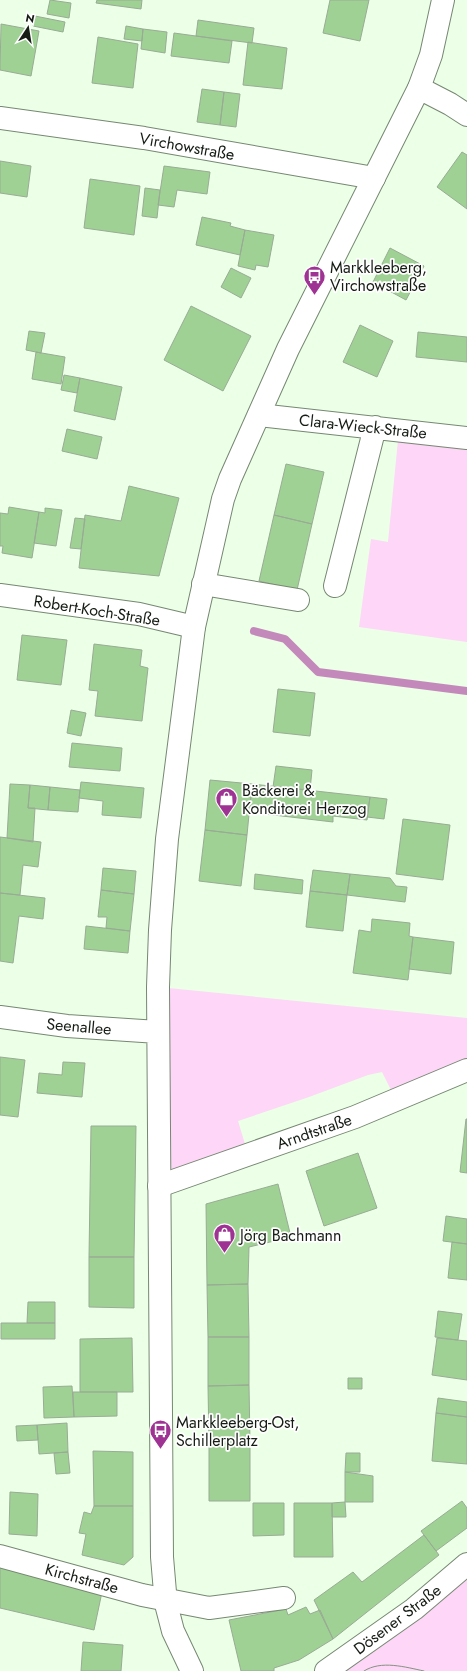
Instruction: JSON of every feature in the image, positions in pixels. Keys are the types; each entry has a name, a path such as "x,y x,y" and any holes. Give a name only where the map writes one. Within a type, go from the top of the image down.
{"main road":[{"path":"192,1671 173,1631 165,1598 162,1557 158,1032 160,930 165,865 194,627 223,499 230,479 260,415 288,349 420,88 431,56 443,0"},
{"path":"420,88 467,115"},
{"name":"Virchowstraße","path":"0,118 144,138 374,178"},
{"name":"Clara-Wieck-Straße","path":"260,415 467,438"},
{"path":"335,586 375,427"},
{"path":"203,584 298,600"},
{"name":"Robert-Koch-Straße","path":"0,595 140,614 194,627"},
{"name":"Seenallee","path":"0,1017 67,1026 158,1032"},
{"name":"Arndtstraße","path":"159,1186 356,1117 467,1070"},
{"name":"Kirchstraße","path":"0,1556 142,1595 165,1598 209,1608 284,1598"},
{"name":"Dösener Straße","path":"326,1671 414,1609 467,1564"}],"shaded area":[{"path":"399,430 467,438 467,642 359,627 371,539 388,542"},
{"path":"158,987 467,1018 467,1070 396,1100 382,1072 368,1075 238,1121 248,1154 159,1186"},
{"path":"467,1564 467,1671 326,1671"}],"building":[{"path":"50,0 71,3 69,18 47,14"},
{"path":"97,0 142,0 141,9 96,3"},
{"path":"330,0 369,0 360,41 323,33"},
{"path":"35,16 65,22 63,32 33,26"},
{"path":"198,20 254,28 252,43 196,36"},
{"path":"1,24 39,31 31,76 0,70"},
{"path":"126,26 143,29 142,41 124,39"},
{"path":"143,29 167,32 165,53 141,49"},
{"path":"174,33 232,41 229,63 171,56"},
{"path":"98,37 138,44 133,88 92,83"},
{"path":"248,42 287,48 282,89 243,85"},
{"path":"202,89 224,92 220,125 197,122"},
{"path":"224,92 240,94 236,127 220,125"},
{"path":"462,152 467,155 467,209 437,187"},
{"path":"0,161 31,166 27,197 0,193"},
{"path":"164,166 210,172 207,194 177,190 174,207 158,205"},
{"path":"90,179 140,186 134,235 84,228"},
{"path":"145,188 160,190 157,218 142,216"},
{"path":"202,217 231,223 230,226 245,230 240,255 196,245"},
{"path":"245,230 274,235 268,267 256,265 255,270 238,266"},
{"path":"390,248 424,266 406,300 373,282"},
{"path":"231,268 251,278 241,298 221,287"},
{"path":"191,306 251,336 223,391 164,360"},
{"path":"360,325 393,341 377,377 343,362"},
{"path":"29,331 45,333 41,353 26,350"},
{"path":"418,332 467,337 467,362 416,357"},
{"path":"36,352 65,357 61,384 32,379"},
{"path":"64,375 80,378 77,393 61,390"},
{"path":"80,378 122,387 115,420 74,411"},
{"path":"67,429 102,437 97,459 62,451"},
{"path":"286,464 324,472 312,524 274,515"},
{"path":"129,486 179,498 159,576 79,568 85,515 121,521"},
{"path":"9,507 39,512 32,558 2,553 3,546 0,546 0,513 8,514"},
{"path":"45,508 62,510 56,546 34,543 39,512 45,513"},
{"path":"274,515 312,524 297,590 259,581"},
{"path":"75,518 85,519 81,549 70,548"},
{"path":"22,635 67,640 61,685 17,680"},
{"path":"94,644 142,650 140,666 148,668 142,721 95,716 98,691 89,690"},
{"path":"278,689 315,693 310,736 273,732"},
{"path":"71,710 86,713 81,736 67,733"},
{"path":"72,743 122,748 120,771 69,767"},
{"path":"276,766 312,770 310,790 273,787"},
{"name":"Bäckerei & Konditorei Herzog","path":"210,780 252,784 247,835 205,830"},
{"path":"81,782 144,788 141,818 102,815 103,801 79,798"},
{"path":"10,784 30,785 28,808 35,808 33,842 7,838"},
{"path":"252,784 370,797 367,820 333,816 333,822 265,814 265,809 250,807"},
{"path":"30,785 50,787 48,810 28,808"},
{"path":"50,787 80,790 78,812 48,810"},
{"path":"370,797 387,799 384,819 367,817"},
{"path":"403,819 450,825 443,880 396,874"},
{"path":"205,830 247,835 241,886 199,881"},
{"path":"0,837 41,842 38,867 23,865 20,895 0,893"},
{"path":"103,868 136,871 134,894 101,890"},
{"path":"313,870 350,874 347,895 310,891"},
{"path":"255,874 303,880 302,894 254,889"},
{"path":"350,874 390,878 396,886 407,887 405,902 347,895"},
{"path":"101,890 134,894 130,931 106,928 107,917 98,917"},
{"path":"310,891 347,895 343,931 306,927"},
{"path":"0,893 45,898 43,919 19,916 13,963 0,961"},
{"path":"372,919 410,923 409,936 413,937 408,980 353,973 359,930 371,932"},
{"path":"86,926 130,931 128,953 84,949"},
{"path":"413,937 454,942 451,974 409,969"},
{"path":"0,1057 25,1060 18,1117 0,1115"},
{"path":"63,1062 85,1063 82,1097 37,1093 39,1073 62,1075"},
{"path":"467,1119 467,1173 460,1172"},
{"path":"91,1126 136,1126 134,1257 89,1257"},
{"path":"358,1153 377,1208 324,1226 306,1171"},
{"path":"278,1184 291,1237 249,1247 248,1284 207,1285 206,1204"},
{"path":"446,1216 467,1219 467,1244 443,1241"},
{"path":"452,1242 467,1244 467,1280 448,1278"},
{"path":"89,1257 134,1257 134,1308 89,1307"},
{"path":"248,1284 249,1337 208,1337 207,1285"},
{"path":"28,1302 55,1302 55,1323 27,1323"},
{"path":"438,1311 462,1314 458,1340 435,1337"},
{"path":"1,1323 55,1323 55,1339 1,1339"},
{"path":"208,1337 249,1337 249,1385 208,1386"},
{"path":"132,1338 133,1392 80,1392 80,1339"},
{"path":"437,1338 467,1341 467,1380 432,1375"},
{"path":"348,1378 362,1378 362,1389 348,1389"},
{"path":"249,1385 250,1443 209,1444 208,1386"},
{"path":"72,1386 74,1417 44,1418 43,1387"},
{"path":"73,1392 117,1392 117,1416 74,1417"},
{"path":"438,1398 467,1402 467,1417 436,1413"},
{"path":"436,1413 467,1417 467,1464 432,1461"},
{"path":"67,1423 68,1452 39,1454 37,1425"},
{"path":"37,1425 38,1440 17,1441 16,1426"},
{"path":"250,1443 250,1501 209,1501 209,1444"},
{"path":"93,1451 133,1452 133,1506 94,1506"},
{"path":"68,1452 70,1473 56,1474 54,1453"},
{"path":"346,1453 360,1453 360,1472 345,1472"},
{"path":"345,1472 373,1476 373,1502 345,1502"},
{"path":"10,1492 38,1494 37,1536 9,1534"},
{"path":"462,1501 467,1508 467,1528 436,1551 421,1531"},
{"path":"345,1502 346,1517 332,1517 332,1503"},
{"path":"253,1503 284,1503 284,1535 253,1536"},
{"path":"294,1503 332,1503 333,1557 294,1557"},
{"path":"94,1506 133,1506 133,1557 124,1565 82,1555 86,1534 79,1533 84,1512 91,1514"},
{"path":"424,1535 439,1555 333,1639 314,1600 353,1572 362,1582"},
{"path":"0,1566 102,1592 94,1630 0,1608"},
{"path":"306,1607 310,1614 320,1610 333,1639 299,1660 274,1668 274,1671 241,1671 229,1620 286,1609 288,1615"},
{"path":"83,1642 123,1645 121,1671 81,1671"}],"waterway":[{"path":"254,631 285,639 318,672 467,691"}],"tram line":[{"path":"364,1671 385,1665 401,1666 424,1671"}],"place":[{"name":"Markkleeberg, Virchowstraße","path":"314,296"},
{"name":"Bäckerei & Konditorei Herzog","path":"227,818"},
{"name":"Jörg Bachmann","path":"225,1254"},
{"name":"Markkleeberg-Ost, Schillerplatz","path":"161,1450"}]}
